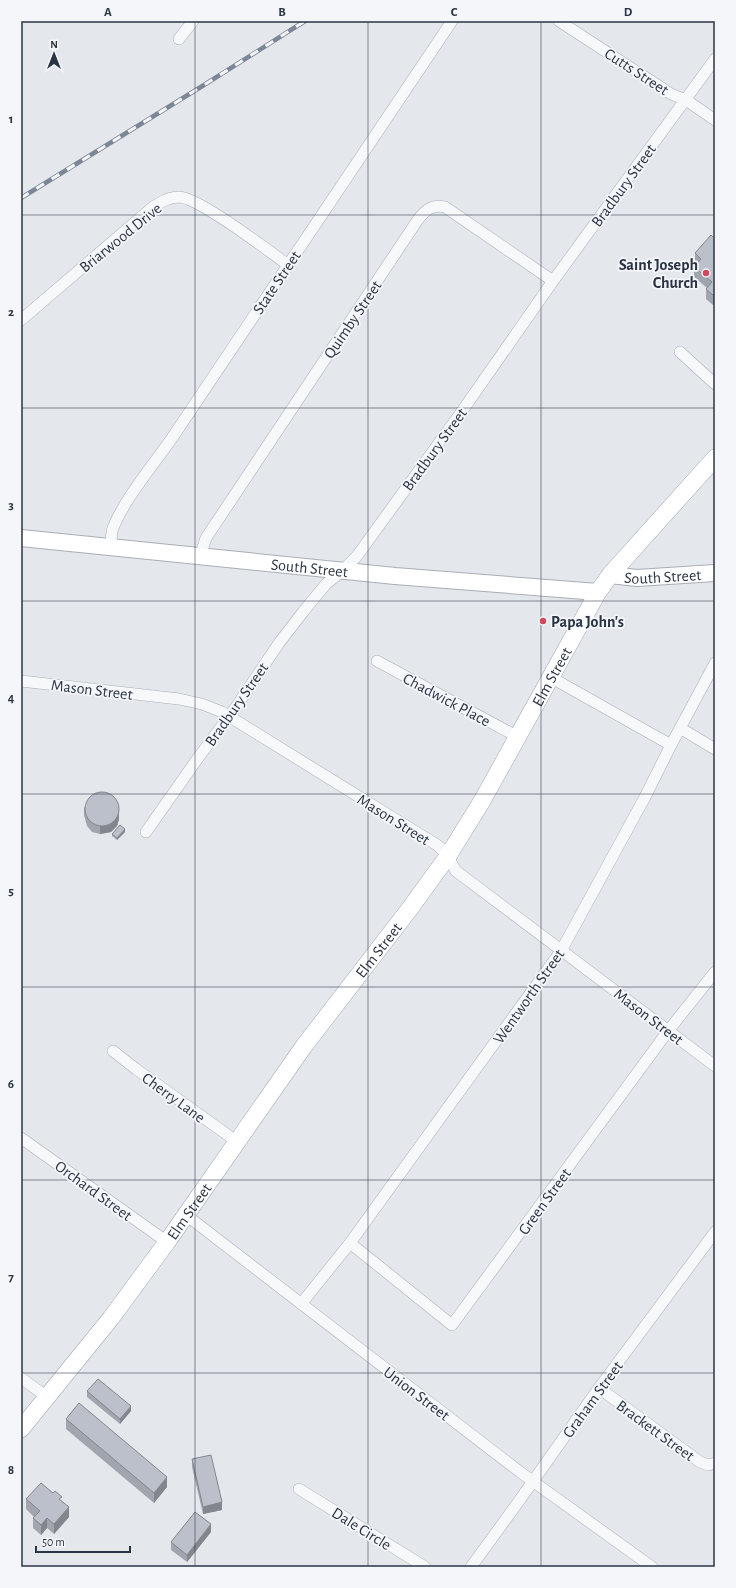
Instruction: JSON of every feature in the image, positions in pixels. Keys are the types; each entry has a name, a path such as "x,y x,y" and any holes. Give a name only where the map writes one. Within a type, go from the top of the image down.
{"main road":[{"name":"Elm Street","path":"21,1428 111,1318 167,1242 236,1141 304,1046 411,907 448,856 482,801 552,678 598,592 610,575 715,458"}],"street":[{"path":"179,39 193,21"},
{"name":"State Street","path":"111,547 113,530 123,510 287,264 452,21"},
{"name":"Cutts Street","path":"559,21 671,94 686,100 715,120"},
{"name":"Bradbury Street","path":"146,832 279,643 326,584 357,556 553,281 715,59"},
{"name":"Briarwood Drive","path":"21,320 153,206 172,198 185,198 201,205 287,264"},
{"name":"Quimby Street","path":"200,557 206,538 417,221 426,210 435,206 445,207 553,281"},
{"path":"680,352 715,384"},
{"name":"South Street","path":"21,538 342,571 598,592"},
{"name":"South Street","path":"610,575 637,578 715,573"},
{"name":"Chadwick Place","path":"377,661 518,738"},
{"name":"Wentworth Street","path":"301,1304 350,1242 561,951 645,797 715,663"},
{"path":"552,678 671,745"},
{"name":"Mason Street","path":"21,681 183,700 208,706 229,716 438,845 448,856 456,871 715,1066"},
{"path":"680,728 715,749"},
{"name":"Green Street","path":"350,1242 452,1325 668,1031 715,972"},
{"name":"Cherry Lane","path":"113,1052 236,1141"},
{"name":"Orchard Street","path":"21,1138 167,1242"},
{"name":"Union Street","path":"186,1214 301,1304 534,1481 652,1567"},
{"name":"Graham Street","path":"471,1567 534,1481 599,1388 711,1244 715,1232"},
{"path":"21,1378 47,1397"},
{"name":"Brackett Street","path":"599,1388 700,1462 708,1465 715,1463"},
{"name":"Dale Circle","path":"299,1489 425,1567"}],"building":[{"name":"Saint Joseph Church","path":"711,235 715,239 715,293 713,295 706,289 712,282 694,267 701,259 695,253"},
{"path":"105,792 114,797 118,802 118,816 114,821 109,825 99,826 95,825 86,816 85,806 86,802 95,793"},
{"path":"120,825 125,829 117,838 112,834"},
{"path":"98,1379 131,1406 120,1419 87,1391"},
{"path":"79,1403 167,1477 154,1493 66,1419"},
{"path":"211,1455 222,1502 203,1507 192,1459"},
{"path":"41,1483 53,1493 55,1491 62,1497 59,1499 69,1507 54,1524 47,1518 41,1525 33,1518 40,1511 26,1499"},
{"path":"195,1512 211,1524 187,1555 171,1542"}],"railway":[{"path":"21,198 305,21"}],"place":[{"name":"Saint Joseph Church","path":"706,273"},
{"name":"Papa John's","path":"543,621"}]}
